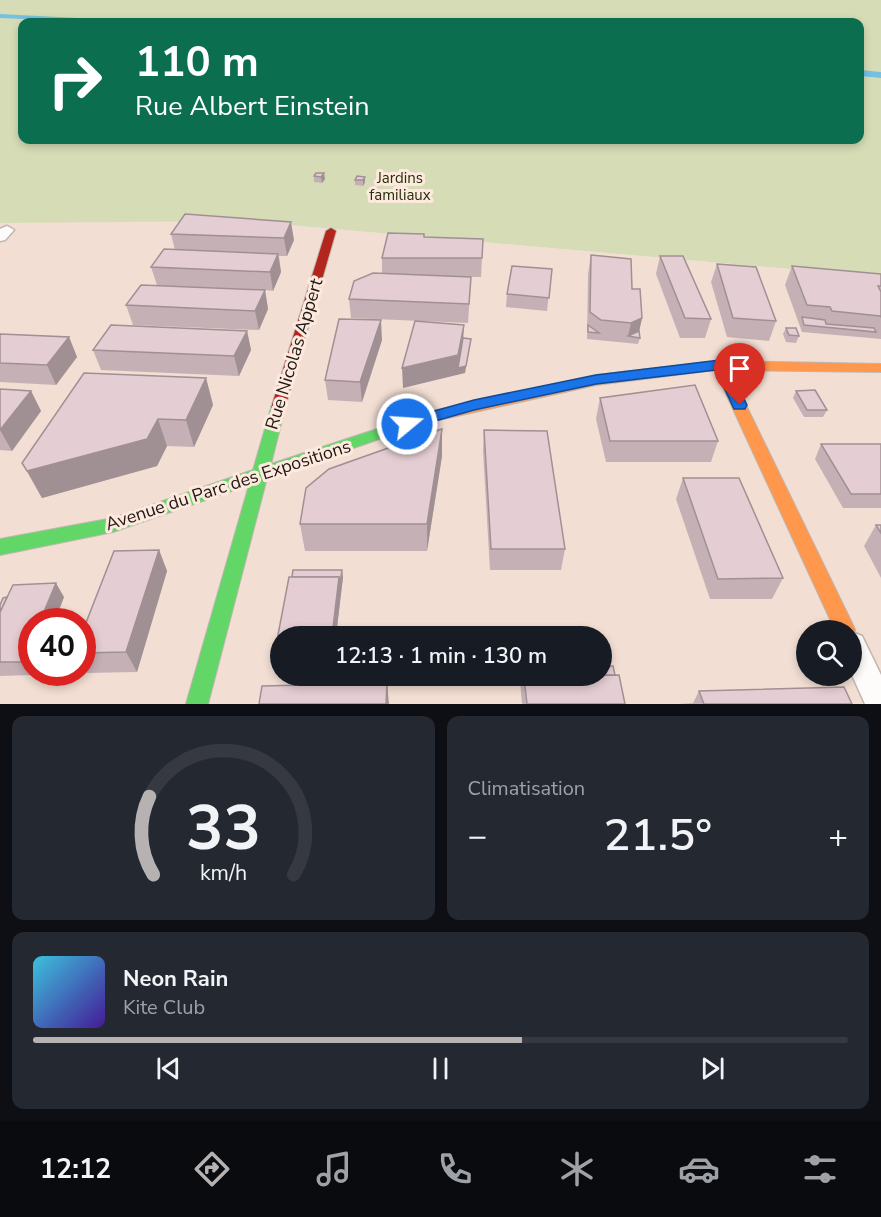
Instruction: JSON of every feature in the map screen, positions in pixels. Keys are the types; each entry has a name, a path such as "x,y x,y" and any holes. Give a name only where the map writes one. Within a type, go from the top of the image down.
{"street":[{"name":"Rue Nicolas Appert","path":"197,704 257,477 331,231"},
{"name":"Avenue du Parc des Expositions","path":"0,547 113,525 428,417 474,405 596,380 720,365 881,368"},
{"path":"720,365 840,620"},
{"path":"862,666 880,704"}],"shaded area":[{"path":"86,220 242,221 881,277 881,704 0,704 0,223"}],"green space":[{"name":"Jardins familiaux","path":"0,0 881,0 881,277 242,221 0,223"}],"building":[{"path":"316,173 324,173 321,177 314,176"},
{"path":"357,176 365,177 363,180 355,180"},
{"path":"400,179 408,180 406,184 398,183"},
{"path":"185,214 291,222 284,238 171,234"},
{"path":"388,233 483,239 482,258 382,258"},
{"path":"164,249 278,254 270,272 151,267"},
{"path":"591,255 631,259 632,289 640,289 642,318 631,323 601,320 590,312"},
{"path":"660,256 683,256 711,319 685,318"},
{"path":"717,264 756,267 776,321 733,318"},
{"path":"512,266 552,269 549,298 507,294"},
{"path":"792,266 881,274 881,286 878,286 881,292 881,317 832,311 830,307 807,305"},
{"path":"373,273 471,277 469,304 349,299 354,281"},
{"path":"141,285 265,290 255,311 126,305"},
{"path":"802,317 825,320 826,324 874,328 876,332 804,325"},
{"path":"339,319 381,320 360,382 325,380"},
{"path":"415,321 464,325 458,355 402,368"},
{"path":"111,325 247,331 234,356 93,350"},
{"path":"588,325 599,333 588,332"},
{"path":"786,328 796,328 799,336 789,335"},
{"path":"639,331 640,338 628,336"},
{"path":"0,334 69,337 47,365 0,363"},
{"path":"463,338 471,339 466,366 458,368"},
{"path":"84,373 206,378 186,420 158,419 147,439 27,471 22,463"},
{"path":"695,385 718,441 610,441 600,398"},
{"path":"0,389 31,391 0,430"},
{"path":"815,390 827,410 807,410 796,391"},
{"path":"442,429 427,524 300,524 306,488 329,469"},
{"path":"484,430 547,431 565,549 491,549"},
{"path":"821,444 881,444 881,494 851,494"},
{"path":"683,478 739,478 783,578 718,579"},
{"path":"159,550 126,652 96,653 96,608 92,608 114,551"},
{"path":"293,570 342,570 340,584 339,577 292,577"},
{"path":"289,577 339,577 333,626 280,626"},
{"path":"56,583 45,608 18,608 18,662 0,662 0,612 13,585"},
{"path":"7,597 0,612 3,598"},
{"path":"612,675 619,675 625,704 527,704 525,686 612,686"},
{"path":"262,686 387,686 386,704 259,704"},
{"path":"844,687 852,704 704,704 699,691"}],"waterway":[{"path":"0,16 32,18"},
{"path":"864,73 881,75"}],"traffic: fast":[{"path":"197,704 278,408"},
{"path":"0,547 113,525 386,431"}],"traffic: slow":[{"path":"720,365 840,620"},
{"path":"386,431 428,417 596,380 720,365 881,368"}],"traffic: jam":[{"path":"278,408 331,231"}],"route":[{"path":"407,424 474,405 596,380 720,365 740,405"}]}
